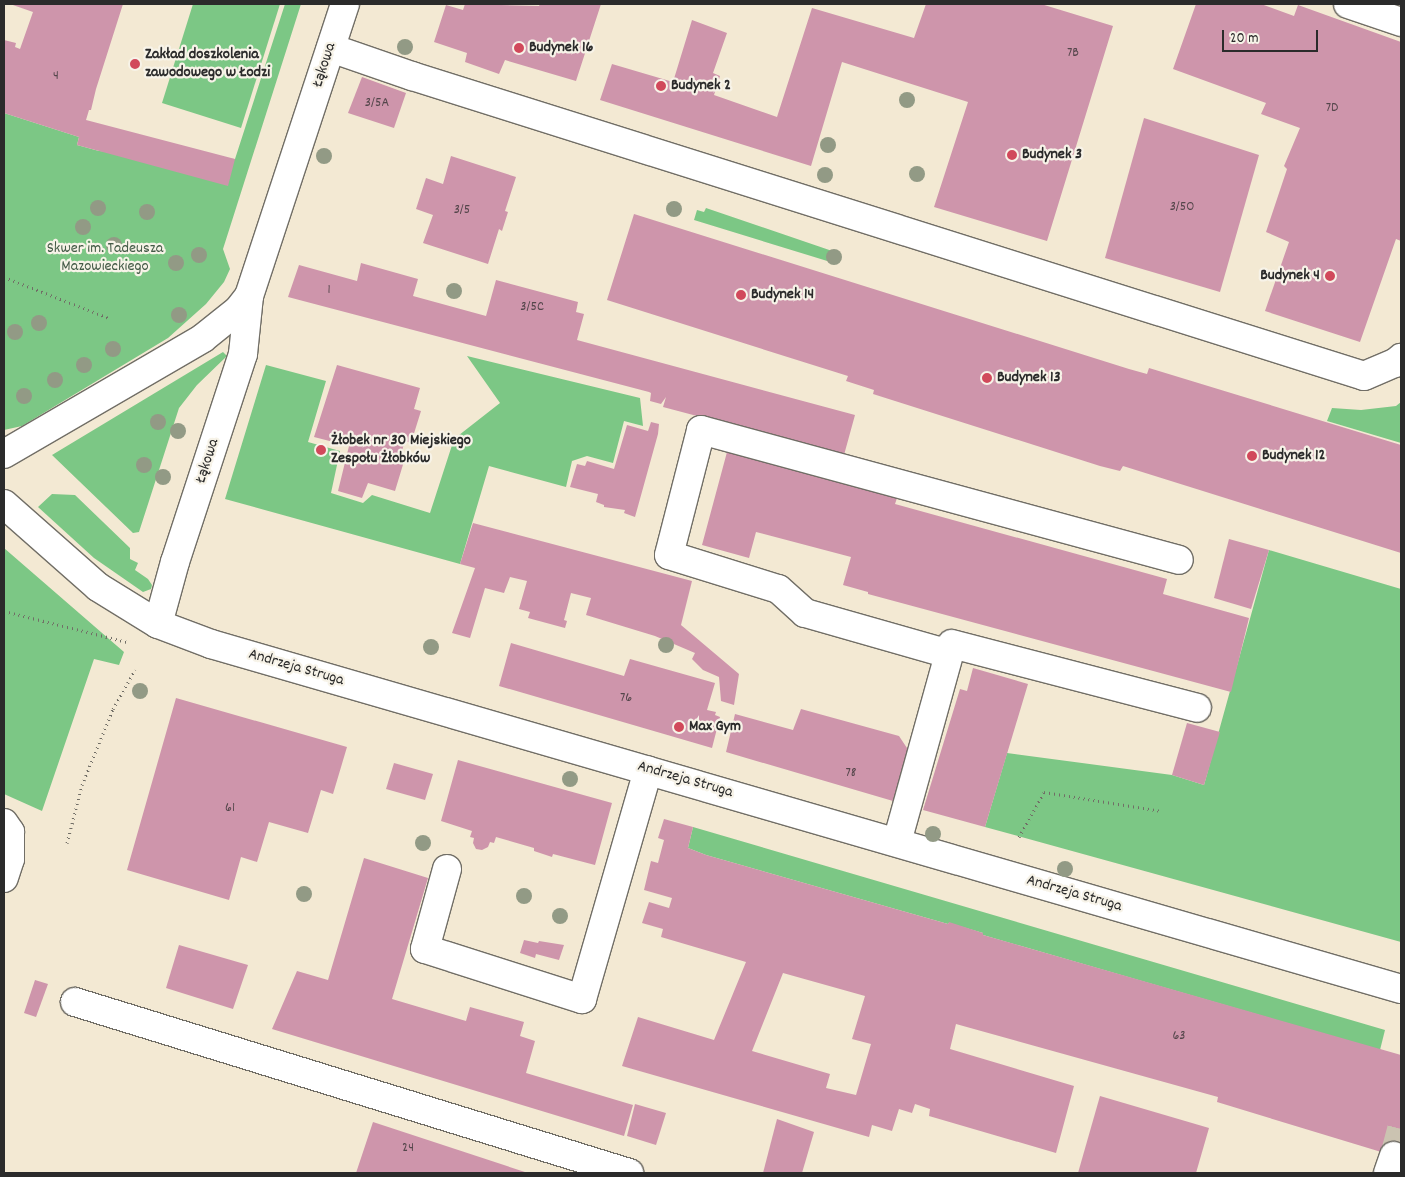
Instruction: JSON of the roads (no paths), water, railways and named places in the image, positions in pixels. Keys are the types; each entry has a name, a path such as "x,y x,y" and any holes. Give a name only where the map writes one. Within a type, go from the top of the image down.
{"street":[{"name":"Łąkowa","path":"158,624 175,562 243,354 249,296 345,4"},
{"path":"1348,4 1401,22"},
{"path":"331,48 430,82 1364,376 1395,363 1401,358"},
{"name":"Łąkowa","path":"4,454 203,338 238,310 249,296"},
{"path":"949,654 805,613 778,588 669,555 701,430 1179,560"},
{"name":"Andrzeja Struga","path":"4,504 98,587 158,624 211,644 1401,990"},
{"path":"897,842 952,644 1197,708"},
{"path":"447,869 425,949 582,999 648,770"},
{"path":"4,823 10,832 10,859 4,878"},
{"path":"75,1002 629,1173"}],"tunnel":[{"path":"1394,1156 1401,1129"}],"place":[{"name":"Budynek 16","path":"519,48"},
{"name":"Zakład doszkolenia zawodowego w Łodzi","path":"135,64"},
{"name":"Budynek 2","path":"661,86"},
{"name":"Budynek 3","path":"1012,155"},
{"name":"Budynek 4","path":"1330,276"},
{"name":"Budynek 14","path":"741,295"},
{"name":"Budynek 13","path":"987,378"},
{"name":"Żłobek nr 30 Miejskiego Zespołu Żłobków","path":"321,450"},
{"name":"Budynek 12","path":"1252,456"},
{"name":"Max Gym","path":"679,727"}],"park label":[{"name":"Skwer im. Tadeusza Mazowieckiego","path":"105,258"}]}
